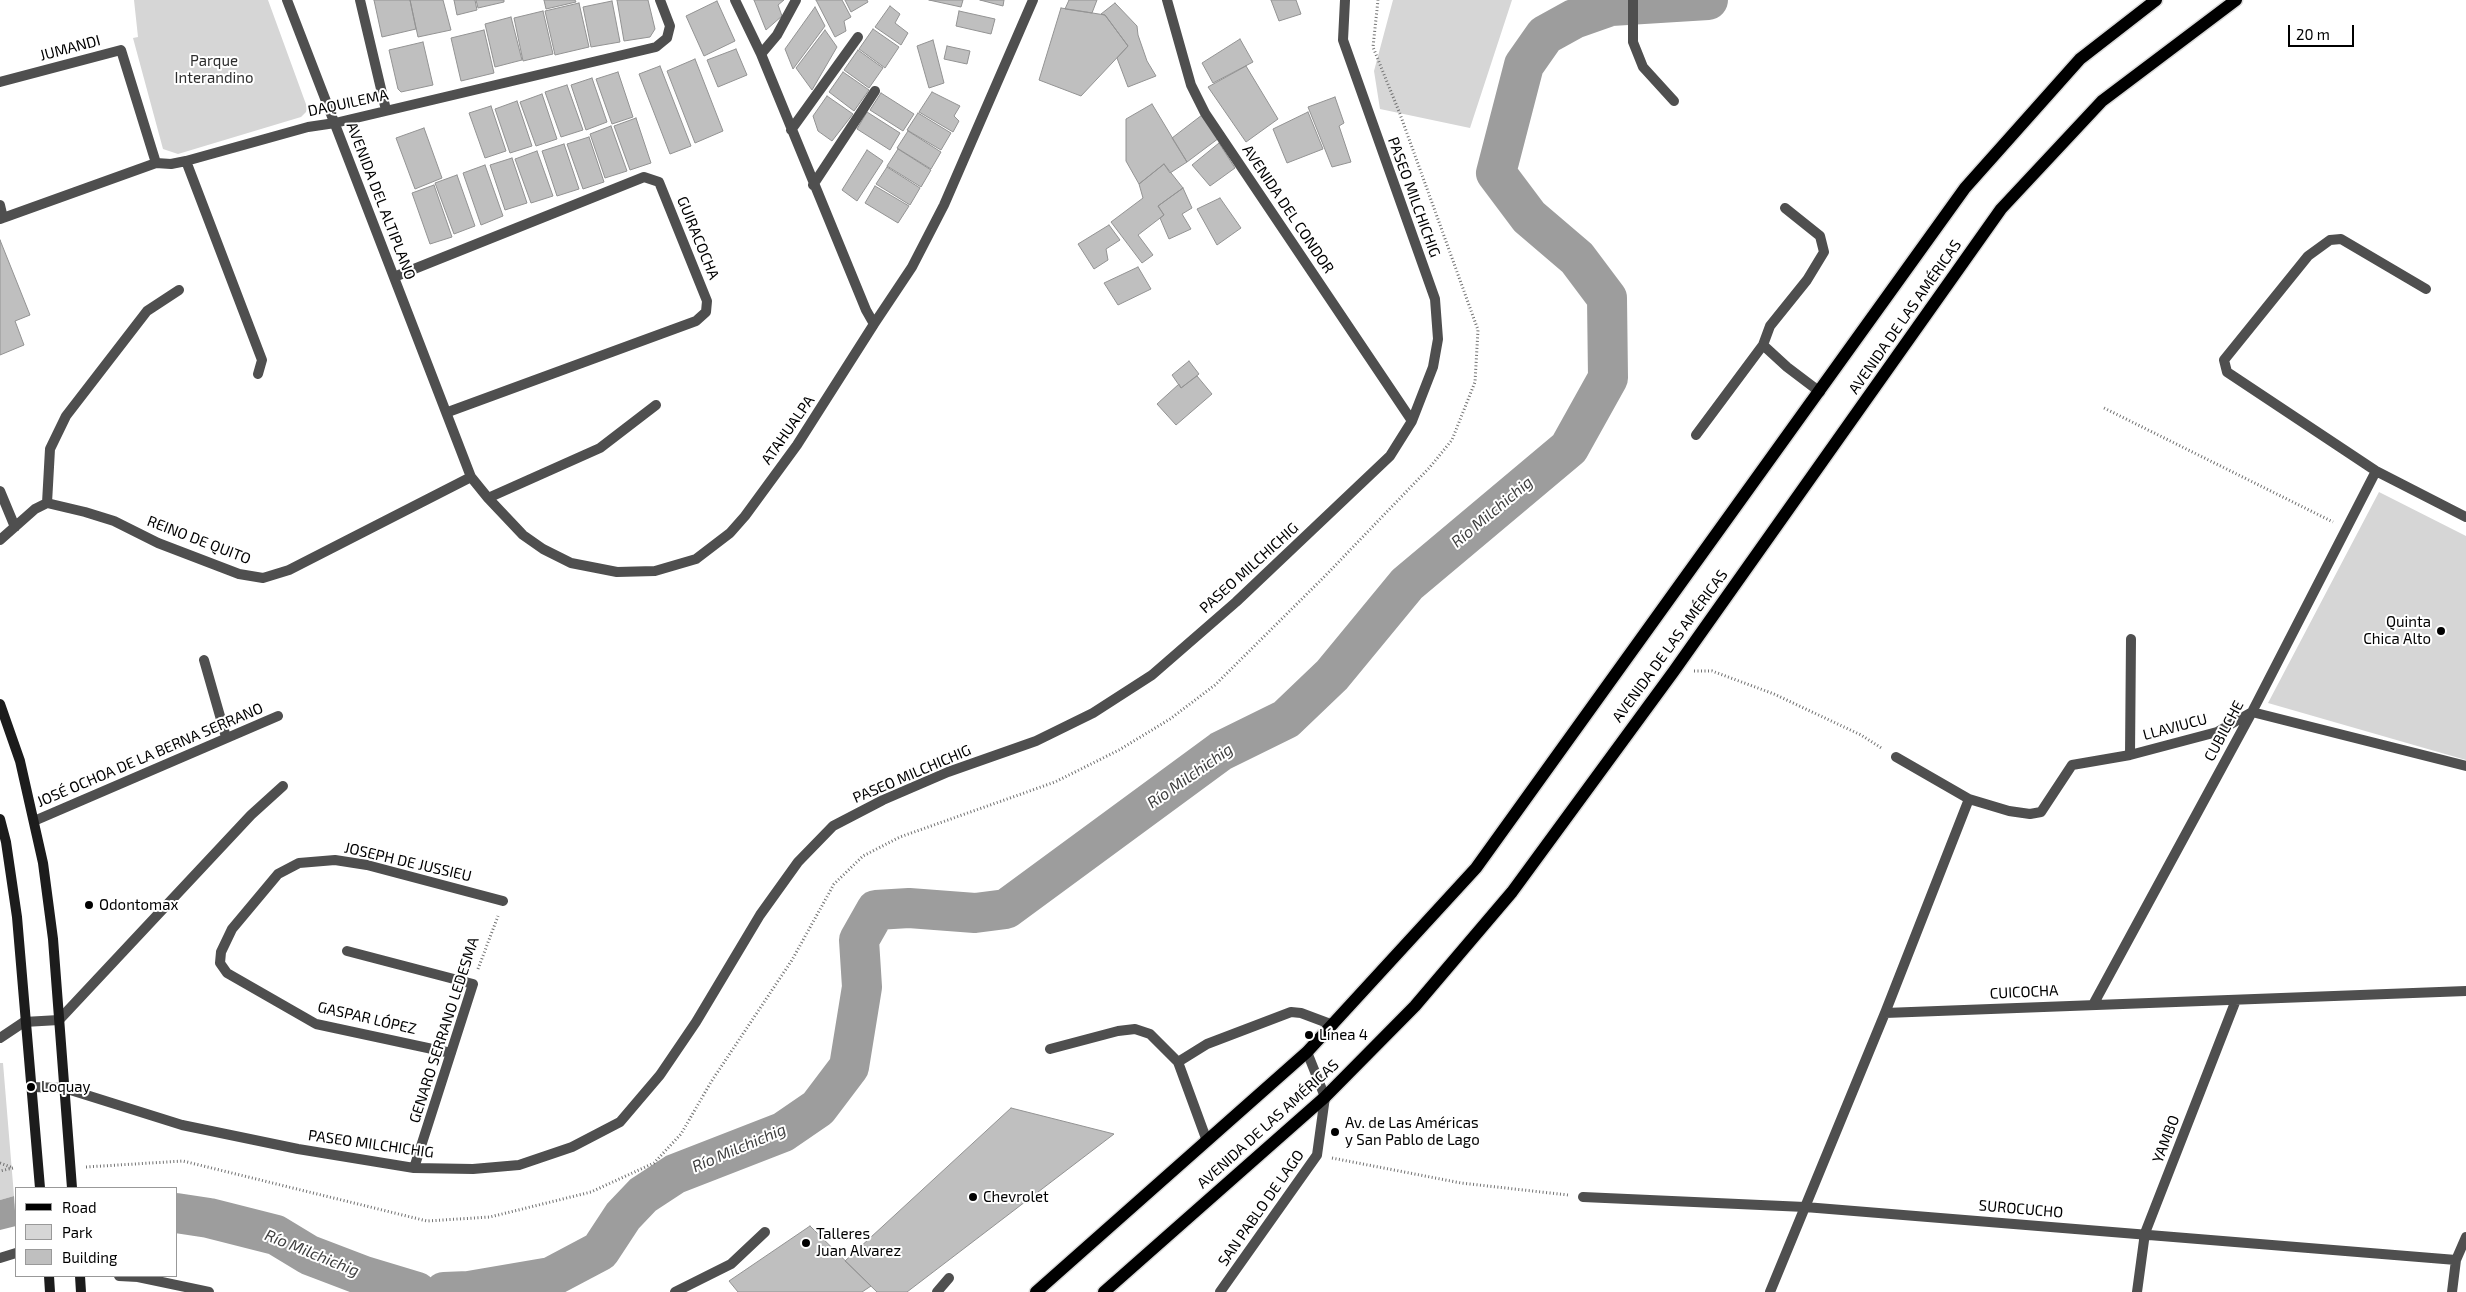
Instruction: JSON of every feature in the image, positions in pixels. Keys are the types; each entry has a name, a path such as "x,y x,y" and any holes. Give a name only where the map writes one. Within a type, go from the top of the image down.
{"main road":[{"name":"AVENIDA DE LAS AMÉRICAS","path":"1036,1292 1308,1052 1476,868 1965,188 2080,59 2156,0"},
{"name":"AVENIDA DE LAS AMÉRICAS","path":"1104,1292 1325,1097 1415,1006 1512,892 1674,671 2001,209 2102,101 2236,0"},
{"path":"0,704 20,761 43,864 53,939 72,1187"},
{"path":"0,819 6,842 17,917 24,1022 40,1187"},
{"path":"49,1277 50,1292"},
{"path":"80,1277 82,1292"}],"street":[{"name":"AVENIDA DEL ALTIPLANO","path":"287,0 448,412"},
{"path":"360,0 386,110"},
{"name":"DAQUILEMA","path":"1,218 156,163 186,161 308,127 335,123 656,47 667,38 670,26 660,0"},
{"path":"735,0 761,54 813,185 866,310 874,324"},
{"path":"761,54 777,35 796,0"},
{"name":"ATAHUALPA","path":"448,412 471,477 523,535 544,549 571,563 617,572 655,571 696,559 730,532 745,516 797,445 912,267 944,205 1033,0"},
{"name":"AVENIDA DEL CONDOR","path":"1167,0 1191,85 1204,113 1412,421"},
{"name":"PASEO MILCHICHIG","path":"31,1087 64,1088 182,1125 298,1149 414,1168 473,1169 519,1165 572,1147 620,1122 660,1076 696,1022 760,915 798,862 832,826 883,800 948,772 1036,741 1093,713 1152,675 1236,602 1390,456 1412,421 1433,367 1438,339 1435,299 1343,40 1345,0"},
{"path":"1633,0 1634,42 1643,67 1674,101"},
{"path":"791,130 858,37"},
{"name":"JUMANDI","path":"0,82 121,50 156,163"},
{"path":"813,185 875,91"},
{"path":"186,161 262,360 258,374"},
{"name":"GUIRACOCHA","path":"394,277 644,177 659,182 707,301 706,312 696,321 448,412"},
{"path":"0,205 1,218"},
{"path":"1696,435 1763,345 1770,326 1807,280 1824,252 1820,236 1785,208"},
{"path":"2426,288 2341,239 2330,240 2308,256 2224,360 2227,372 2376,471 2466,517"},
{"path":"0,540 35,509 47,503 50,449 66,416 147,311 179,290"},
{"path":"1763,345 1786,367 1820,392"},
{"path":"488,498 600,448 656,405"},
{"name":"CUBILCHE","path":"2094,1003 2252,712 2345,527 2376,471"},
{"name":"REINO DE QUITO","path":"47,503 85,512 114,522 158,543 239,574 263,578 288,570 471,477"},
{"path":"0,490 15,527"},
{"path":"2130,755 2131,639"},
{"path":"204,660 226,737"},
{"path":"2252,712 2466,766"},
{"name":"LLAVIUCU","path":"1896,757 1969,798 2009,811 2030,814 2042,812 2072,765 2130,755 2217,732 2252,712"},
{"name":"JOSÉ OCHOA DE LA BERNA SERRANO","path":"34,821 278,716"},
{"path":"0,1038 24,1022 59,1020 251,814 283,786"},
{"path":"1770,1292 1885,1013 1969,798"},
{"name":"JOSEPH DE JUSSIEU","path":"227,973 220,963 221,952 232,929 278,874 299,863 335,860 367,865 503,902"},
{"path":"347,951 473,984"},
{"name":"GASPAR LÓPEZ","path":"227,973 316,1024 451,1054"},
{"name":"GENARO SERRANO LEDESMA","path":"414,1168 473,984"},
{"name":"CUICOCHA","path":"1885,1013 2094,1003 2236,1000 2466,991"},
{"name":"YAMBO","path":"2137,1292 2145,1234 2236,1000"},
{"path":"1178,1062 1207,1044 1291,1012 1302,1013 1333,1025"},
{"path":"1050,1049 1118,1031 1135,1029 1150,1034 1178,1062 1207,1141"},
{"name":"SAN PABLO DE LAGO","path":"1220,1292 1317,1155 1325,1097 1308,1052"},
{"name":"SUROCUCHO","path":"1583,1197 1805,1207 2456,1260"},
{"path":"675,1292 731,1264 765,1232"},
{"path":"2452,1292 2456,1260 2466,1237"},
{"path":"0,1258 15,1253"},
{"path":"138,1277 210,1292"},
{"path":"937,1292 949,1278"}],"path":[{"path":"2104,408 2345,527"},
{"path":"1674,671 1712,671 1774,694 1861,735 1896,757"},
{"name":"GENARO SERRANO LEDESMA","path":"473,984 503,902"},
{"path":"1317,1155 1461,1184 1583,1197"},
{"path":"0,1163 13,1168 0,1171"}],"green space":[{"name":"Parque Interandino","path":"134,0 268,0 307,107 306,112 301,117 178,154 163,149 133,38 138,37"},
{"path":"1393,0 1512,0 1470,128 1380,109 1374,71"},
{"path":"2379,492 2466,536 2466,760 2268,703"},
{"path":"0,1063 3,1063 14,1196 0,1200"}],"shaded area":[{"path":"14,1196 15,1226 0,1230 0,1200"}],"building":[{"path":"374,0 410,0 416,29 382,37"},
{"path":"410,0 443,0 451,30 418,37"},
{"path":"454,0 475,0 477,10 457,15"},
{"path":"476,0 504,0 504,2 478,8"},
{"path":"544,0 575,0 576,2 546,9"},
{"path":"617,0 648,0 655,29 650,37 624,41"},
{"path":"754,0 784,0 778,5 782,16 766,30"},
{"path":"816,0 842,0 851,17 844,21 846,31 835,37"},
{"path":"845,0 867,0 868,2 851,12"},
{"path":"929,0 963,0 961,7"},
{"path":"980,0 1004,0 1003,6"},
{"path":"1069,0 1097,0 1092,13 1065,9"},
{"path":"1271,0 1296,0 1301,14 1279,21"},
{"path":"612,1 620,42 591,47 583,7"},
{"path":"717,1 735,41 704,56 686,16"},
{"path":"579,3 589,47 555,55 545,11"},
{"path":"1115,3 1137,26 1138,35 1147,61 1156,76 1128,87 1117,58 1128,46 1105,15 1101,14"},
{"path":"890,6 900,14 895,23 908,33 901,45 875,27"},
{"path":"815,7 825,26 793,69 785,49"},
{"path":"1061,8 1105,15 1128,46 1081,96 1039,80"},
{"path":"543,11 553,54 523,61 514,18"},
{"path":"959,11 995,19 991,34 956,26"},
{"path":"511,17 522,60 495,67 485,24"},
{"path":"873,29 899,47 885,68 859,49"},
{"path":"484,30 494,73 461,81 451,38"},
{"path":"825,30 837,47 812,90 796,68"},
{"path":"1240,39 1253,62 1213,83 1202,63"},
{"path":"933,40 944,83 929,88 917,46"},
{"path":"423,42 433,85 401,92 398,89 389,50"},
{"path":"947,46 970,51 967,64 944,59"},
{"path":"736,49 747,75 718,87 707,60"},
{"path":"858,50 883,68 869,88 844,70"},
{"path":"695,59 723,131 695,143 667,71"},
{"path":"660,66 691,146 670,154 639,74"},
{"path":"1246,66 1278,119 1246,142 1208,87"},
{"path":"618,72 633,117 612,124 596,79"},
{"path":"843,72 869,90 854,111 829,92"},
{"path":"592,78 607,122 586,130 571,85"},
{"path":"567,85 583,130 561,137 545,92"},
{"path":"932,92 960,106 954,116 959,121 953,132 919,112"},
{"path":"881,93 914,114 903,131 870,110"},
{"path":"542,94 557,139 536,146 520,102"},
{"path":"827,96 853,114 832,141 818,131 813,116"},
{"path":"1335,97 1344,123 1339,126 1351,162 1332,167 1308,107"},
{"path":"517,101 532,146 510,153 495,109"},
{"path":"1152,104 1187,162 1170,173 1164,164 1139,184 1126,161 1126,119"},
{"path":"491,106 506,151 485,158 469,113"},
{"path":"867,112 900,133 890,150 857,129"},
{"path":"1308,112 1323,149 1287,163 1273,129"},
{"path":"918,113 951,133 941,150 907,130"},
{"path":"1202,115 1219,138 1187,162 1172,138"},
{"path":"636,118 651,163 630,170 614,126"},
{"path":"611,126 627,171 605,178 590,134"},
{"path":"424,128 442,178 415,189 396,138"},
{"path":"908,131 941,152 931,169 897,148"},
{"path":"589,137 604,182 583,189 567,144"},
{"path":"1219,143 1235,168 1210,186 1192,165"},
{"path":"564,144 579,189 557,196 542,151"},
{"path":"898,149 931,170 921,187 887,166"},
{"path":"867,150 883,161 857,201 842,190"},
{"path":"537,151 553,196 531,203 515,159"},
{"path":"512,158 527,203 505,210 490,165"},
{"path":"1164,164 1183,188 1158,206 1164,215 1138,235 1153,255 1142,263 1111,222 1143,198 1139,184"},
{"path":"485,165 503,216 481,225 463,173"},
{"path":"887,167 920,188 910,205 876,184"},
{"path":"457,175 475,226 454,234 435,183"},
{"path":"434,185 452,237 430,244 412,193"},
{"path":"875,186 909,206 898,223 865,203"},
{"path":"1183,188 1192,208 1182,214 1191,229 1169,239 1160,218 1164,215 1158,206"},
{"path":"1220,198 1241,228 1217,245 1197,209"},
{"path":"1109,225 1120,240 1106,249 1108,260 1094,269 1078,244"},
{"path":"0,240 30,315 15,321 24,345 0,355"},
{"path":"1138,267 1151,289 1118,305 1104,283"},
{"path":"1189,361 1199,374 1181,388 1172,375"},
{"path":"1197,376 1212,394 1176,425 1157,404 1179,384 1181,388"},
{"name":"Chevrolet","path":"1011,1108 1114,1134 907,1292 877,1292 845,1261"},
{"name":"Talleres Juan Alvarez","path":"810,1226 871,1286 862,1292 738,1292 729,1281"}],"waterway":[{"name":"Río Milchichig","path":"444,1292 469,1291 551,1277 600,1251 623,1216 643,1195 675,1174 783,1132 818,1108 849,1067 862,987 859,940 876,910 909,908 975,913 1006,909 1221,751 1286,719 1332,675 1407,584 1569,448 1608,378 1607,298 1577,258 1529,217 1496,173 1524,65 1545,35 1574,19 1611,6 1708,0"},
{"name":"Río Milchichig","path":"178,1213 209,1218 276,1235 309,1255 364,1276 417,1292"}],"place":[{"name":"Quinta Chica Alto","path":"2441,631"},
{"name":"Odontomax","path":"89,905"},
{"name":"Línea 4","path":"1309,1035"},
{"name":"Loquay","path":"31,1087"},
{"name":"Av. de Las Américas y San Pablo de Lago","path":"1335,1132"},
{"name":"Chevrolet","path":"973,1197"},
{"name":"Talleres Juan Alvarez","path":"806,1243"}]}
